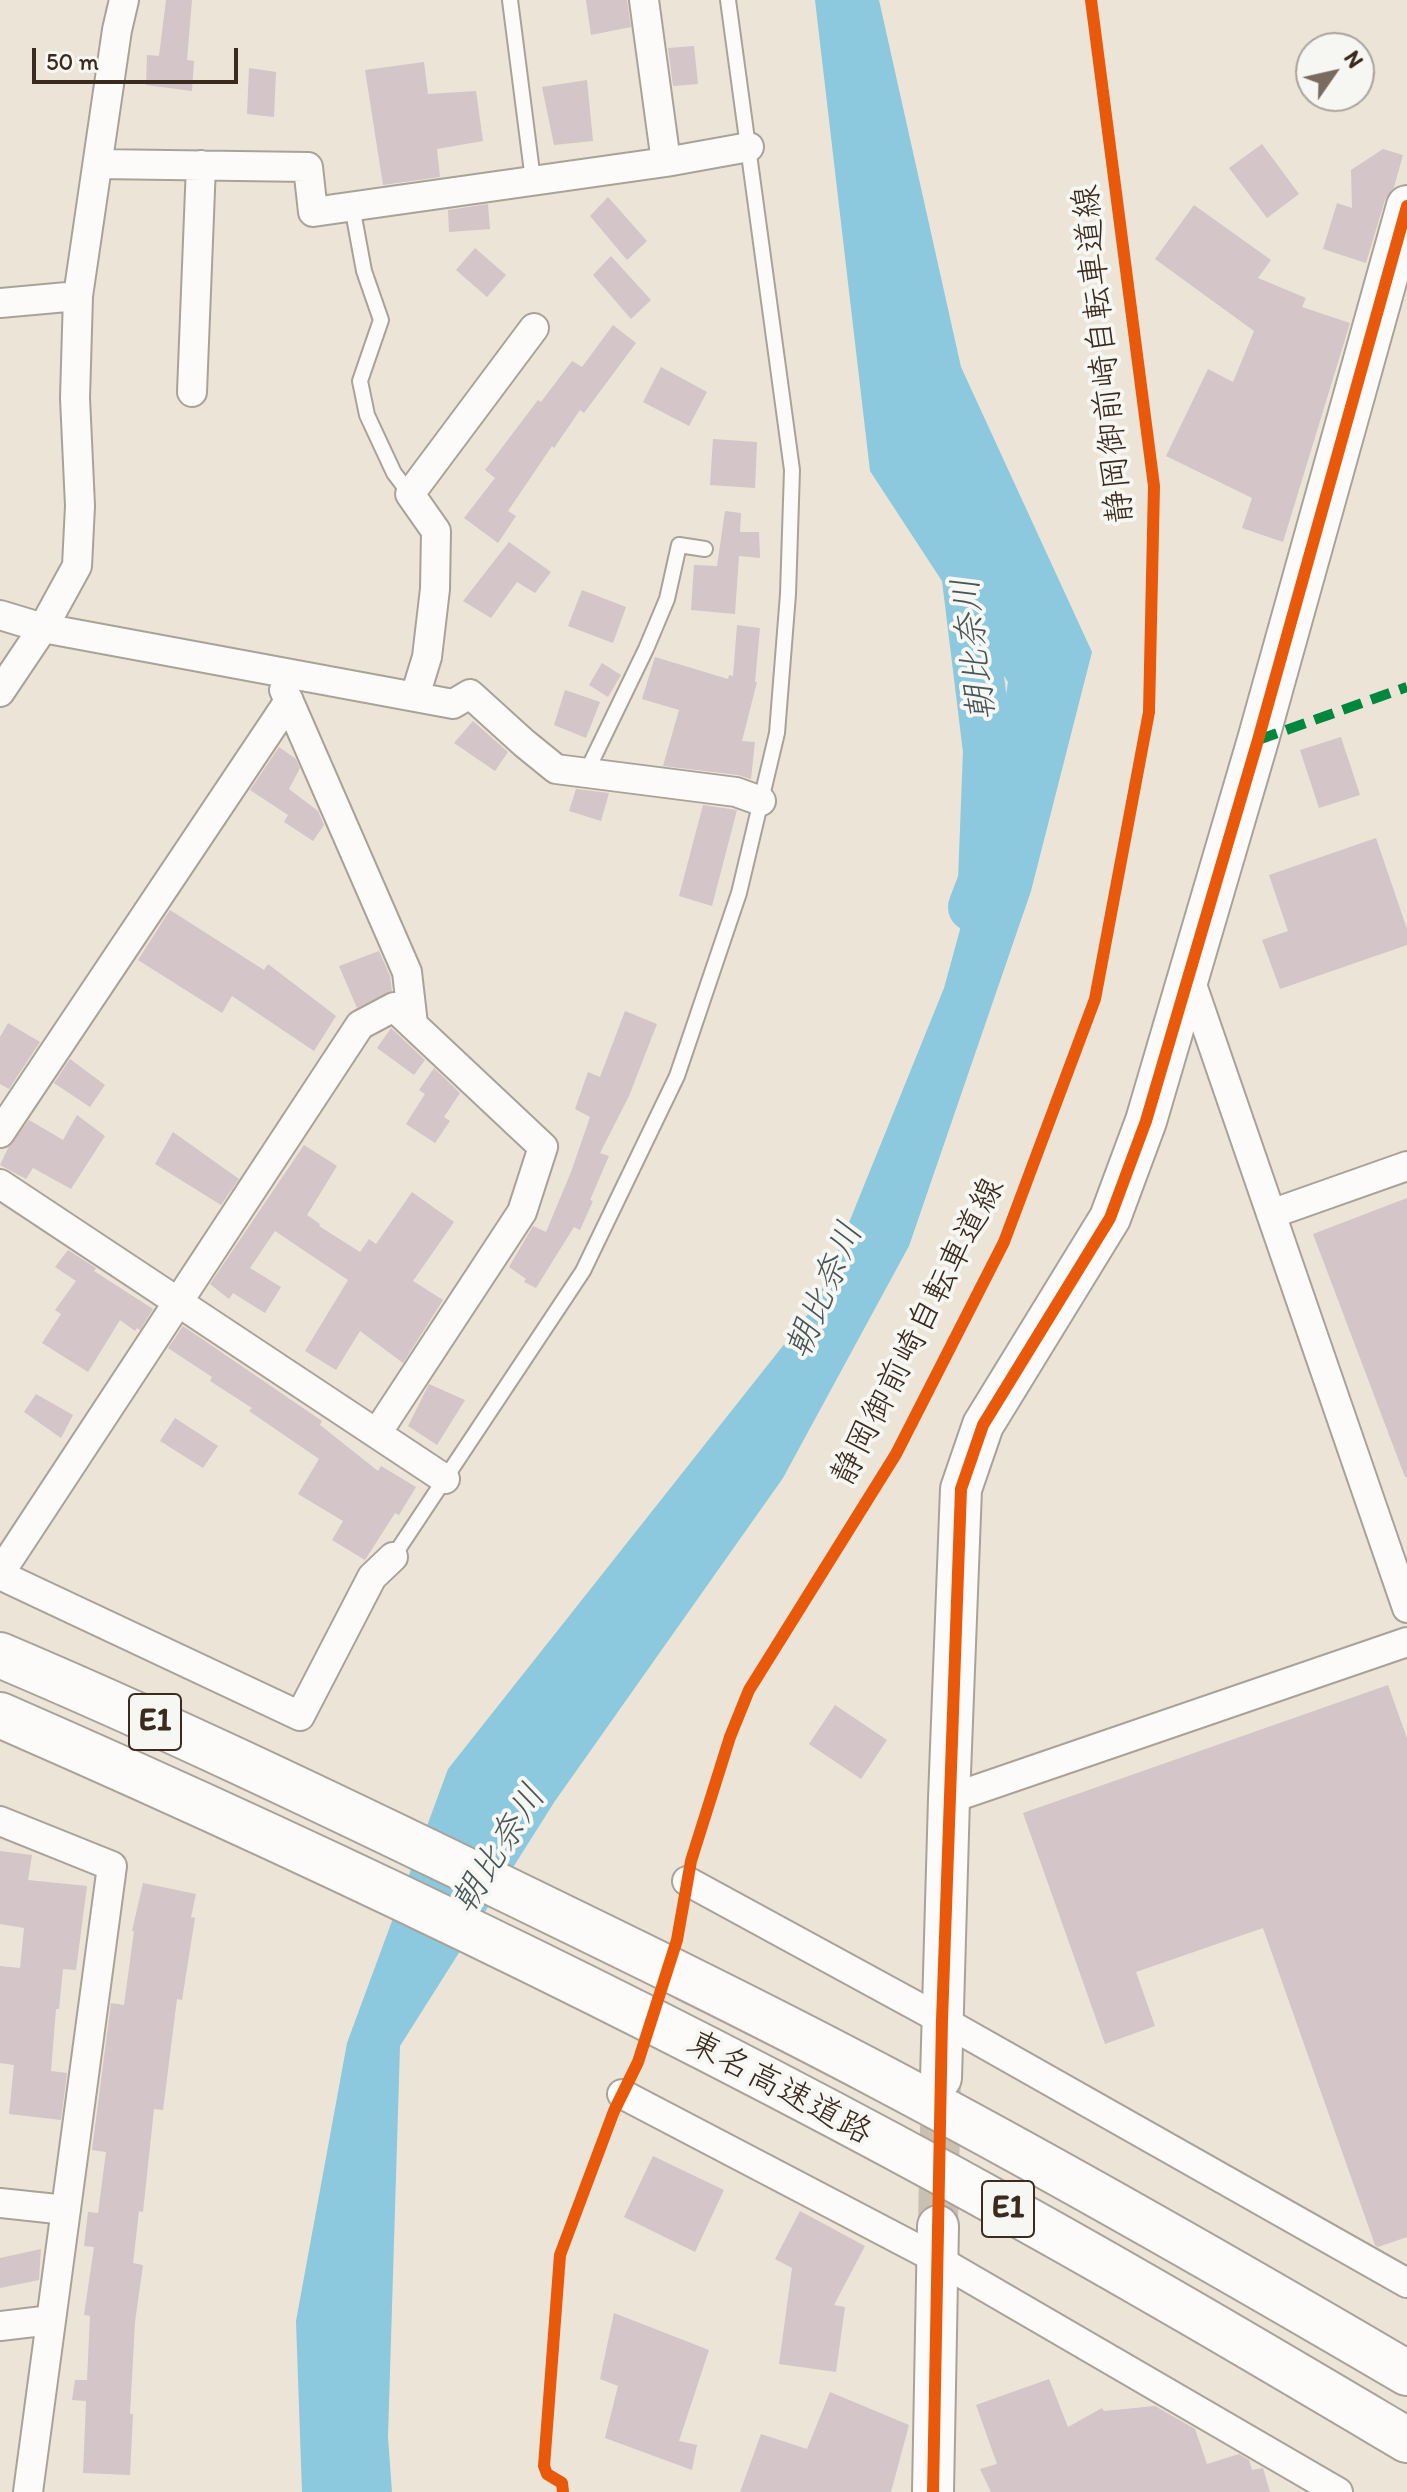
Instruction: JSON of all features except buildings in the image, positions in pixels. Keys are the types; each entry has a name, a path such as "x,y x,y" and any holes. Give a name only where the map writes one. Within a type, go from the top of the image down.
{"highway":[{"name":"東名高速道路","path":"0,1655 178,1732 307,1793 619,1944 880,2076 1211,2258 1407,2373"},
{"name":"東名高速道路","path":"0,1715 290,1846 600,1996 1006,2208 1407,2440"}],"street":[{"path":"0,692 43,628 77,566 80,506 75,398 78,296 124,0"},
{"path":"644,0 666,162"},
{"path":"98,164 308,167 313,212 666,162 749,147"},
{"path":"192,392 201,165"},
{"path":"941,2078 961,1489 983,1425 1110,1218 1146,1121 1332,480 1407,206"},
{"path":"0,303 78,296"},
{"path":"415,696 427,657 435,589 436,531 410,494 534,328"},
{"path":"0,615 43,628 453,704 470,694 556,769 736,792 761,801"},
{"path":"276,671 407,972 413,1024"},
{"path":"0,1133 289,701"},
{"path":"1189,976 1407,1608"},
{"path":"377,1433 522,1212 543,1147 394,1007 360,1025 0,1574 300,1716 372,1577 393,1557"},
{"path":"1271,1214 1407,1166"},
{"path":"0,1184 445,1479"},
{"path":"949,1799 1407,1642"},
{"path":"0,1821 112,1866 28,2492"},
{"path":"687,1881 942,2020 1407,2283"},
{"path":"622,2094 938,2242 1338,2492"},
{"path":"0,2203 66,2210"},
{"path":"933,2492 938,2242"},
{"path":"0,2326 51,2320"}],"lane":[{"path":"510,0 533,180"},
{"path":"393,1557 583,1271 677,1076 739,893 777,733 788,594 792,470 728,0"},
{"path":"352,206 364,271 381,320 360,381 367,415 394,473 410,494"},
{"path":"586,773 667,599 679,545 705,549"}],"water":[{"path":"815,0 879,0 961,367 1092,652 1031,891 909,1246 783,1478 555,1801 400,2046 388,2437 392,2492 302,2492 296,2321 347,2043 448,1769 816,1304 944,988 984,842 1008,682 870,471"}],"waterway":[{"name":"朝比奈川","path":"965,563 988,751 983,881 973,907"}],"tunnel":[{"path":"938,2226 941,2078"}],"marked path":[{"path":"1258,740 1407,687"}],"cycle path":[{"name":"静岡御前崎自転車道線","path":"563,2492 562,2483 547,2474 544,2466 560,2255 614,2111 638,2062 677,1940 691,1861 730,1737 749,1690 896,1454 1004,1242 1095,999 1149,712 1154,486 1091,0"},
{"path":"933,2492 942,2020 961,1489 983,1425 1110,1218 1146,1121 1258,740 1407,206"}]}
